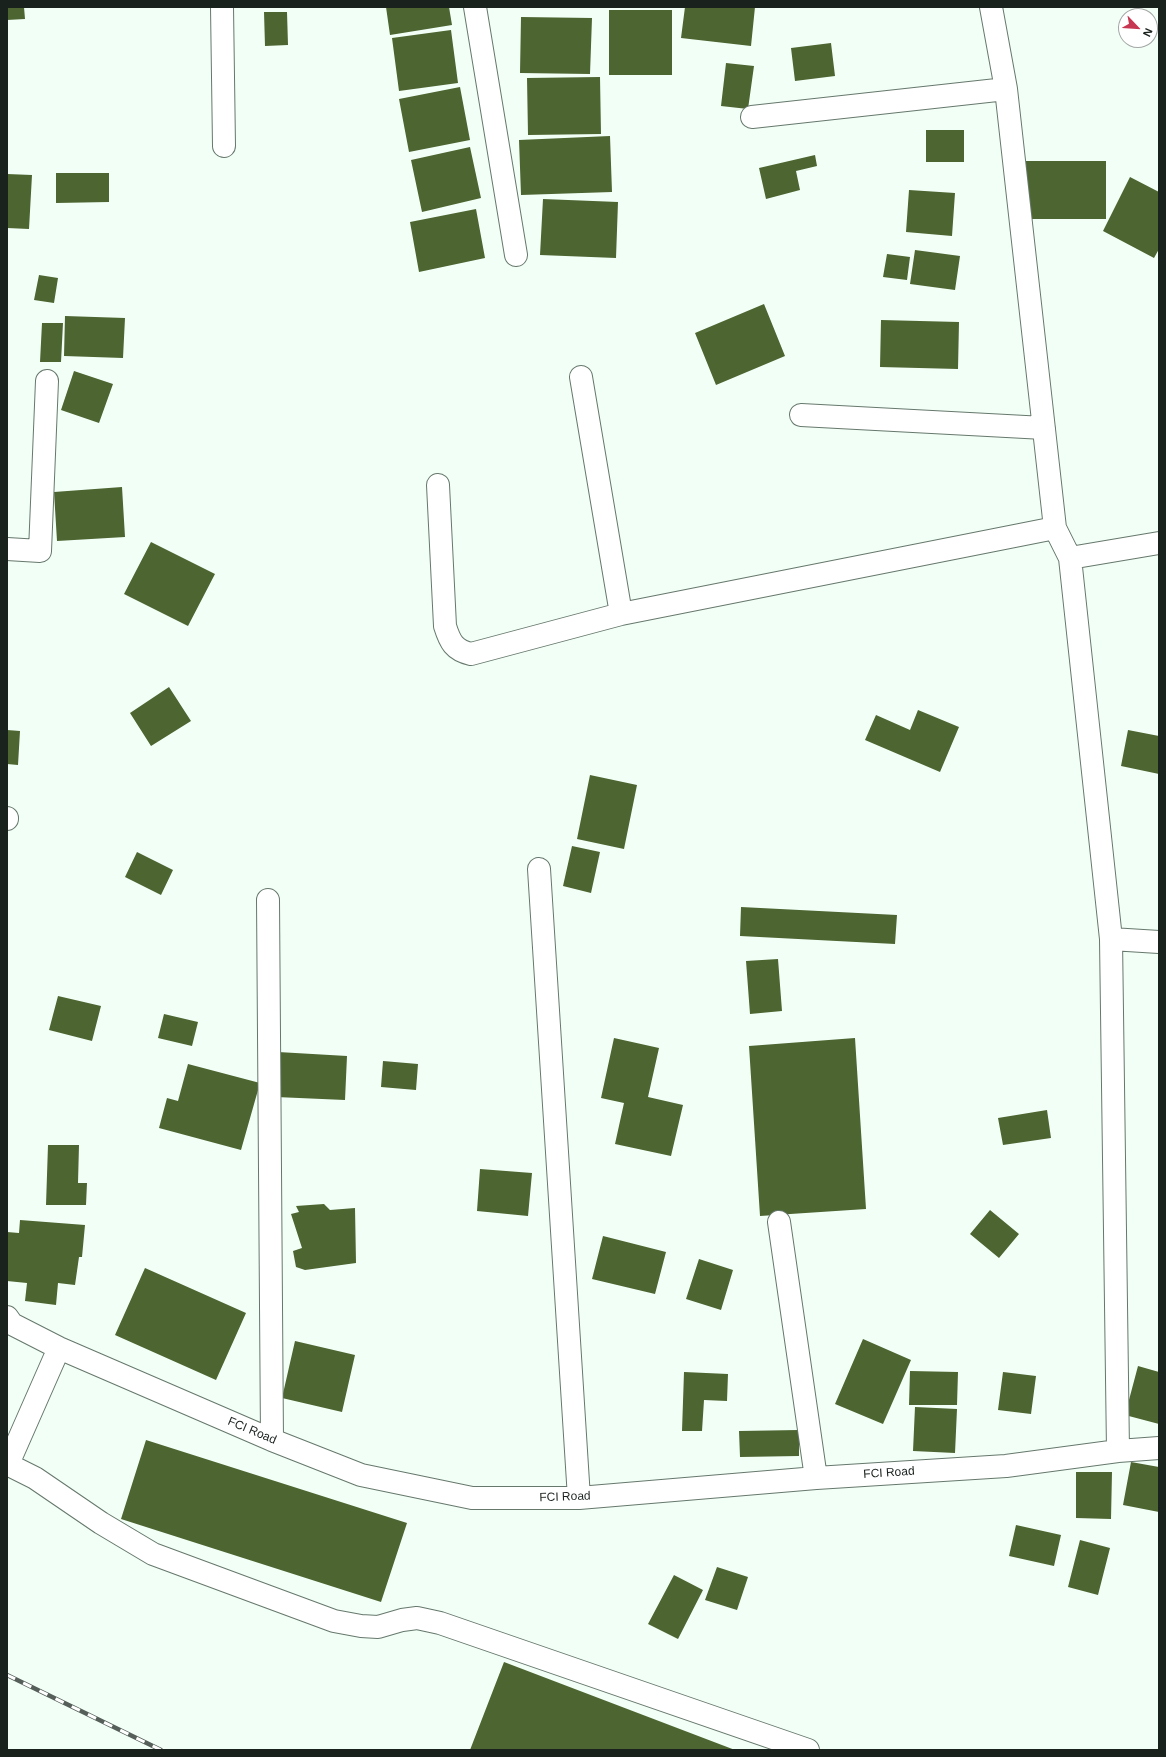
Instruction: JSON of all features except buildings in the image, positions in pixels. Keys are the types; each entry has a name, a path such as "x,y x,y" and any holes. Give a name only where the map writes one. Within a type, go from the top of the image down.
{"street":[{"path":"222,7 224,146"},
{"path":"475,7 516,255"},
{"path":"992,7 1006,90 1055,528 1070,558 1111,939 1118,1451"},
{"path":"752,117 1006,90"},
{"path":"581,377 621,614"},
{"path":"7,548 40,551 47,381"},
{"path":"800,415 1044,428"},
{"path":"438,485 445,626 449,640 454,647 471,654 621,614 1055,528"},
{"path":"1070,558 1159,543"},
{"path":"539,868 579,1498"},
{"path":"268,900 272,1440"},
{"path":"1111,939 1159,942"},
{"path":"779,1222 816,1478"},
{"name":"FCI Road","path":"7,1317 12,1324 59,1348 272,1440 361,1475 472,1498 579,1498 816,1478 1006,1466 1118,1451 1159,1448"},
{"path":"59,1348 8,1464 35,1478 101,1523 152,1554 334,1621 361,1626 378,1627 402,1620 417,1618 440,1622 808,1750"}],"railway":[{"path":"7,1675 161,1750"}]}
